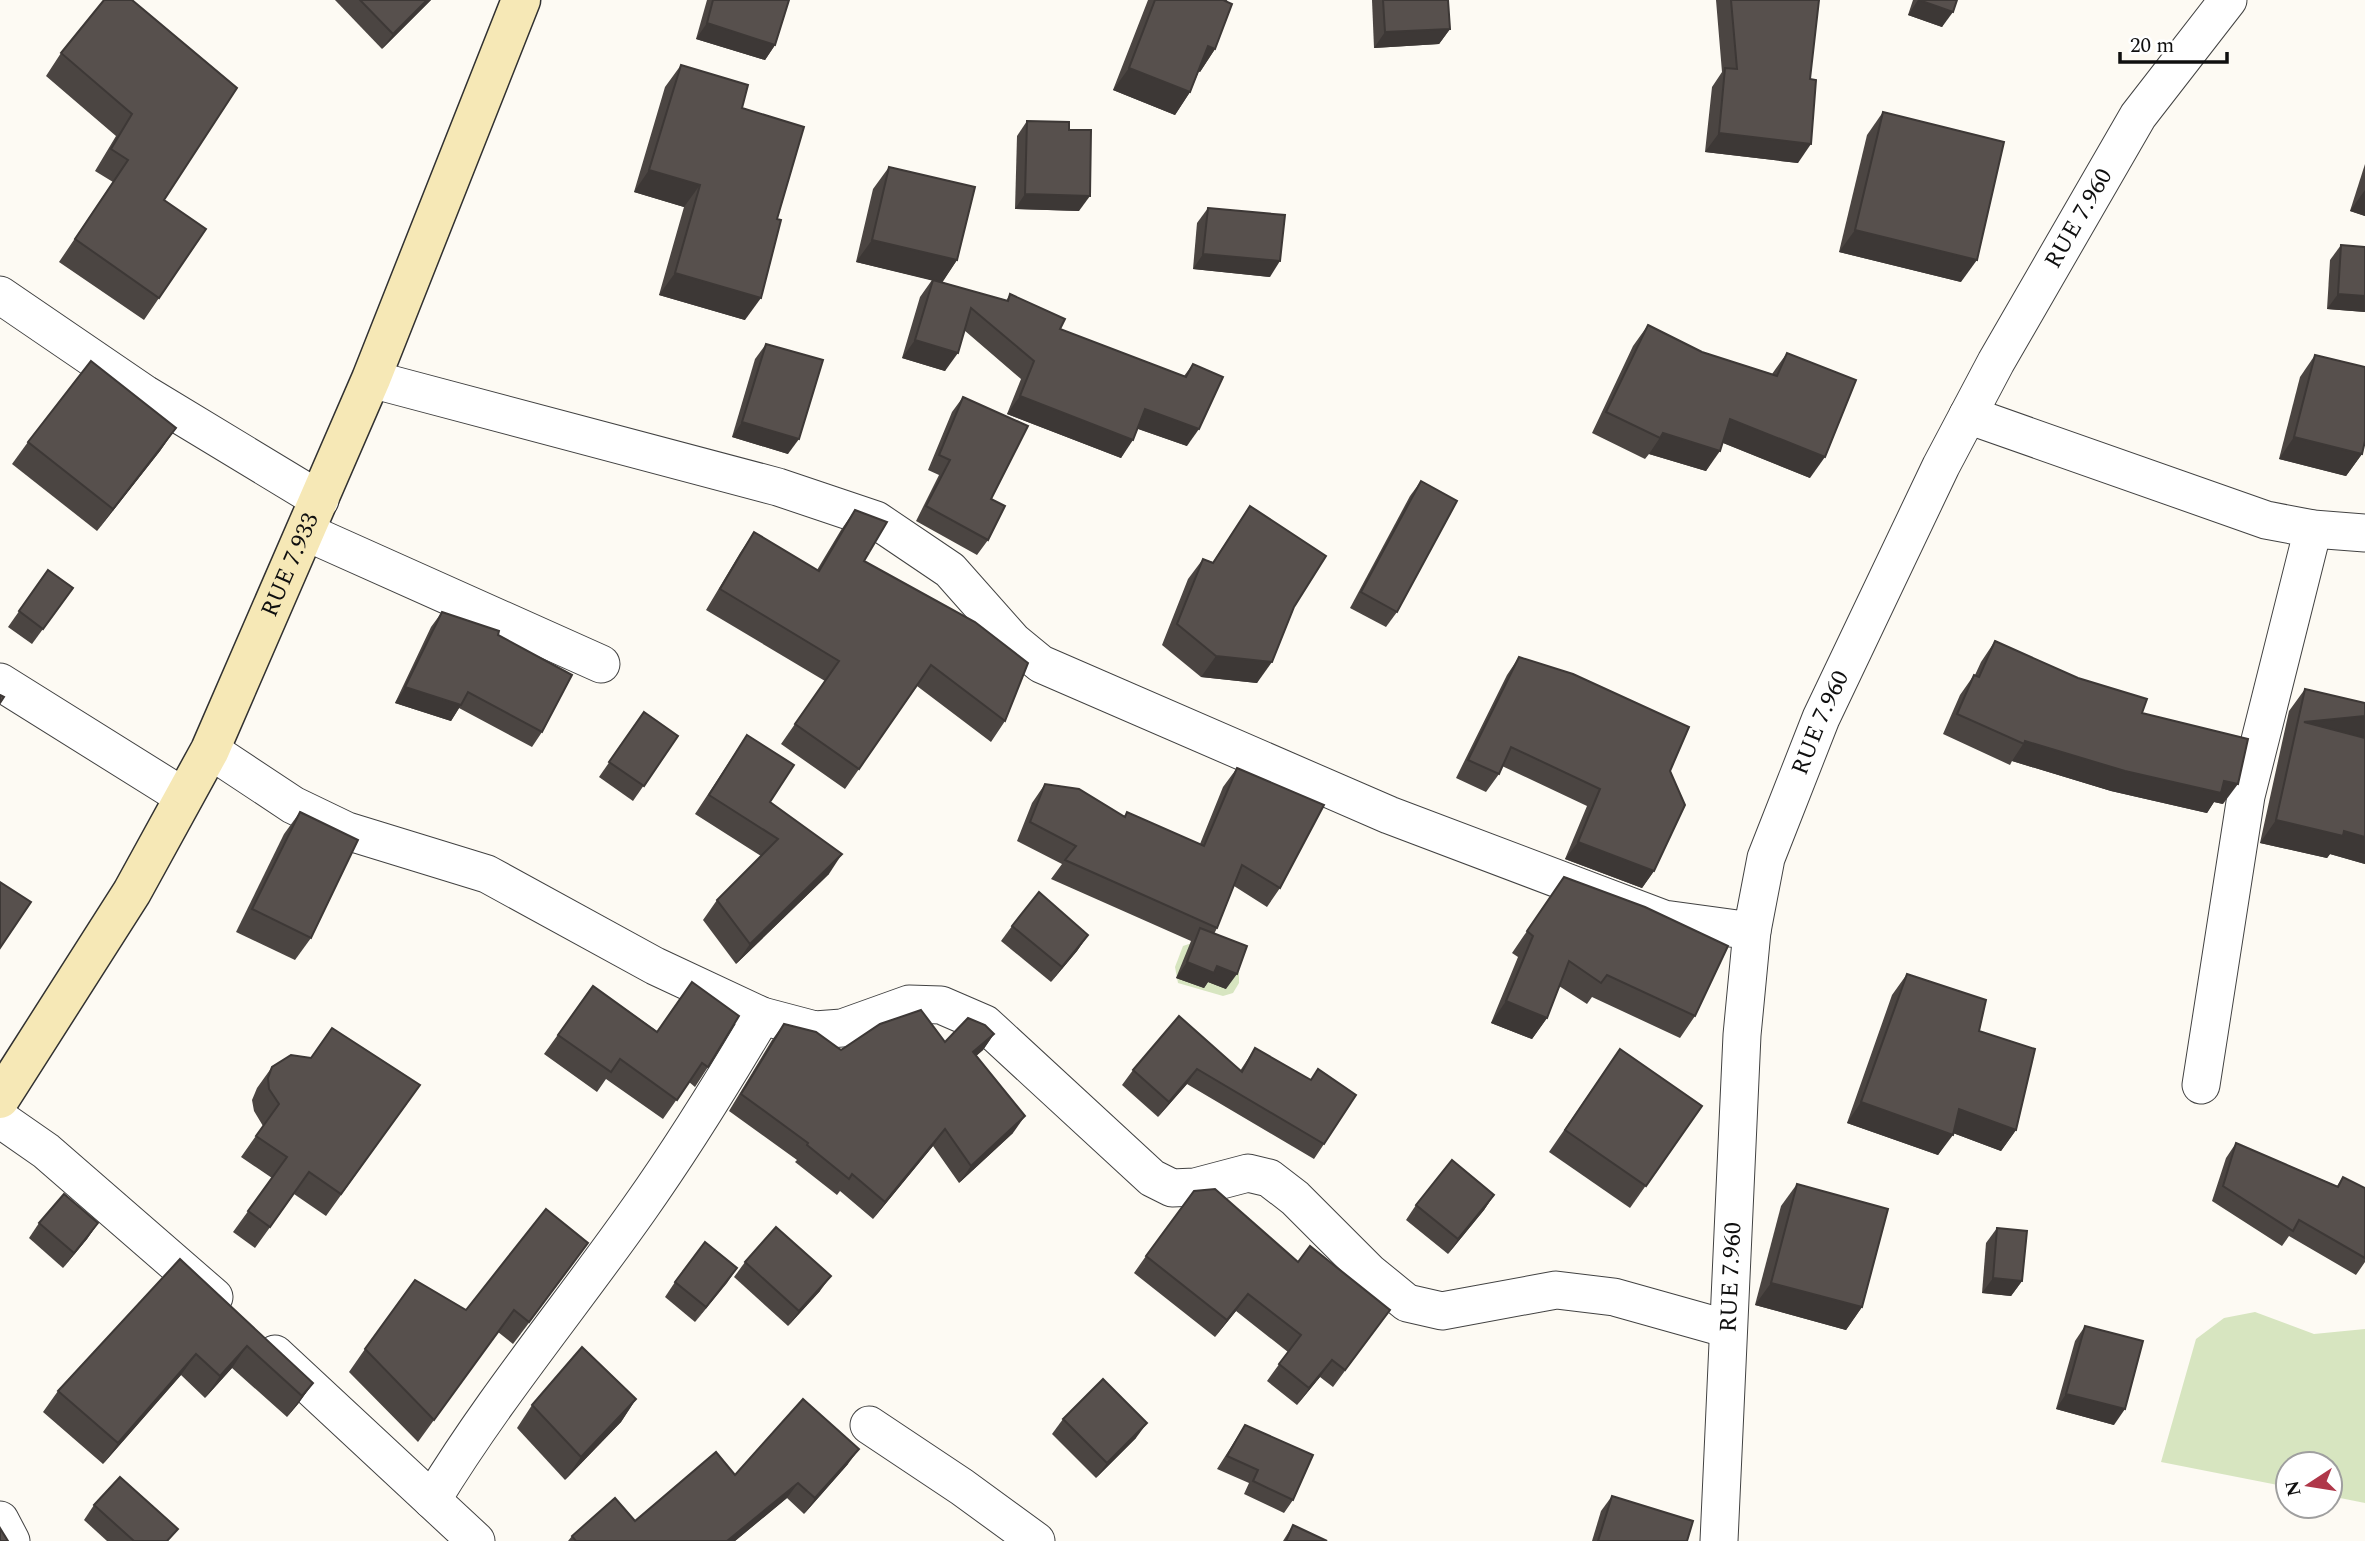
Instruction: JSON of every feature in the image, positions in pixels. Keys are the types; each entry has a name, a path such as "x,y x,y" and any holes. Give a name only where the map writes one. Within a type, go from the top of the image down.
{"street":[{"name":"RUE 7.933","path":"0,1099 132,892 210,750 372,379 521,0"},
{"name":"RUE 7.960","path":"1719,1541 1742,1035 1752,931 1766,858 1821,718 1968,415 2054,258 2138,116 2228,0"},
{"path":"0,295 145,394 313,516 601,664"},
{"path":"372,379 778,487 876,520 950,570 1013,641 1041,664 1389,815 1664,919 1752,931"},
{"path":"1968,415 2266,520 2313,529 2365,533"},
{"path":"2201,1085 2246,796 2313,529"},
{"path":"0,682 184,797"},
{"path":"210,750 304,811 347,831 487,874 655,966 762,1016 815,1030 842,1028 909,1004 942,1005 985,1024 1152,1178 1172,1188 1195,1186 1248,1173 1269,1178 1296,1198 1369,1272 1407,1303 1442,1311 1556,1290 1614,1297 1728,1329"},
{"path":"432,1500 480,1424 639,1209 720,1087 762,1016"},
{"path":"0,1119 46,1151 245,1326 477,1541"},
{"path":"869,1425 962,1487 1036,1541"},
{"path":"0,1520 11,1541"}],"green space":[{"path":"1192,943 1226,957 1239,967 1239,983 1233,993 1223,996 1178,983 1175,967 1183,946"},
{"path":"2255,1312 2314,1334 2365,1329 2365,1503 2344,1499 2344,1450 2274,1450 2274,1484 2161,1462 2196,1339 2224,1318"}],"building":[{"path":"104,0 132,0 237,88 164,200 206,229 159,298 75,239 128,160 111,149 132,114 61,53"},
{"path":"360,0 427,0 393,34"},
{"path":"713,0 789,0 775,45 707,23"},
{"path":"1155,0 1226,0 1232,4 1215,49 1208,46 1190,92 1129,68"},
{"path":"1383,0 1448,0 1450,29 1385,32"},
{"path":"1731,0 1819,0 1810,79 1816,80 1811,144 1719,133 1725,68 1737,69"},
{"path":"1919,0 1957,0 1953,12"},
{"path":"681,65 748,85 742,108 804,127 777,219 781,220 761,298 675,273 700,185 649,170"},
{"path":"1883,112 2004,142 1977,260 1855,230"},
{"path":"1027,121 1069,122 1069,130 1091,130 1090,196 1025,194"},
{"path":"889,167 975,187 957,260 872,240"},
{"path":"1208,208 1285,215 1280,261 1203,254"},
{"path":"2341,245 2365,247 2365,296 2338,294"},
{"path":"933,280 1008,301 1010,294 1065,319 1060,329 1186,377 1193,364 1223,377 1199,429 1145,409 1133,440 1020,396 1034,361 971,308 958,353 915,340"},
{"path":"1648,325 1702,352 1777,376 1787,353 1856,380 1825,457 1730,419 1720,451 1663,433 1660,438 1606,412"},
{"path":"766,344 823,360 799,439 742,422"},
{"path":"2315,355 2365,367 2365,441 2362,454 2294,437"},
{"path":"91,361 176,428 113,509 28,442"},
{"path":"963,397 1028,426 991,499 1005,506 988,540 926,506 950,460 939,455"},
{"path":"1421,481 1457,501 1397,612 1361,592"},
{"path":"1250,506 1326,556 1294,607 1272,662 1216,656 1177,624 1203,559 1213,563"},
{"path":"855,510 887,522 864,561 975,622 1028,663 1005,721 931,665 859,769 795,724 839,661 720,589 754,532 819,571"},
{"path":"48,570 73,588 43,629 19,611"},
{"path":"442,612 499,631 498,635 572,675 542,732 468,692 461,705 405,687"},
{"path":"1995,641 2078,678 2147,699 2142,713 2248,739 2238,784 2224,781 2221,793 2125,771 2025,741 2024,744 1957,714 1974,675 1979,677"},
{"path":"1519,657 1573,674 1689,727 1670,771 1685,805 1654,871 1578,842 1600,789 1511,747 1499,774 1468,760"},
{"path":"2305,689 2365,703 2365,716 2304,722 2365,738 2365,837 2344,831 2343,836 2276,820"},
{"path":"644,712 678,736 644,786 609,762"},
{"path":"747,735 794,765 770,802 842,854 750,944 717,900 778,839 709,795"},
{"path":"1237,768 1324,805 1280,888 1242,865 1217,928 1065,860 1076,846 1030,822 1045,784 1079,789 1125,817 1127,812 1204,846"},
{"path":"300,812 358,840 311,938 252,909"},
{"path":"1564,877 1645,907 1728,946 1695,1016 1607,975 1601,983 1569,961 1547,1018 1506,1001 1533,936 1527,931"},
{"path":"0,882 31,902 0,948"},
{"path":"1039,892 1088,935 1062,967 1012,926"},
{"path":"1200,928 1247,946 1237,974 1217,966 1214,973 1187,962"},
{"path":"1907,974 1986,1000 1979,1031 2035,1049 2016,1130 1959,1109 1953,1135 1861,1102"},
{"path":"692,982 739,1016 708,1067 702,1063 677,1100 620,1059 611,1072 558,1035 593,986 657,1032"},
{"path":"921,1010 945,1042 968,1018 985,1025 994,1034 973,1052 1025,1116 971,1166 945,1129 885,1202 852,1174 849,1179 807,1145 808,1143 741,1094 784,1024 816,1032 841,1050 880,1024"},
{"path":"1179,1016 1242,1072 1255,1048 1311,1080 1318,1069 1356,1095 1324,1144 1197,1069 1169,1102 1133,1070"},
{"path":"332,1028 420,1085 341,1194 309,1172 270,1227 248,1211 287,1157 256,1136 279,1104 269,1089 268,1078 272,1067 291,1055 311,1058"},
{"path":"1620,1049 1702,1106 1646,1186 1565,1130"},
{"path":"2236,1143 2338,1187 2343,1177 2365,1188 2365,1258 2299,1220 2293,1231 2223,1186"},
{"path":"1452,1160 1494,1195 1458,1239 1416,1205"},
{"path":"1797,1184 1888,1209 1862,1307 1771,1283"},
{"path":"1215,1189 1298,1262 1310,1246 1390,1310 1345,1370 1332,1360 1309,1388 1279,1364 1301,1335 1248,1294 1227,1320 1146,1256 1194,1191"},
{"path":"64,1194 98,1223 74,1253 39,1223"},
{"path":"546,1209 588,1243 529,1322 514,1310 434,1420 365,1349 415,1280 466,1310"},
{"path":"776,1227 831,1276 799,1311 745,1262"},
{"path":"1997,1228 2027,1231 2022,1281 1993,1278"},
{"path":"705,1242 737,1268 706,1307 675,1282"},
{"path":"180,1259 313,1383 302,1396 247,1346 220,1376 196,1354 118,1443 58,1391"},
{"path":"2085,1326 2143,1341 2125,1409 2066,1394"},
{"path":"582,1347 636,1399 581,1457 532,1405"},
{"path":"1103,1379 1147,1423 1107,1463 1063,1419"},
{"path":"803,1399 859,1449 815,1498 798,1483 727,1541 576,1541 572,1536 615,1498 635,1521 716,1452 735,1475"},
{"path":"1245,1425 1313,1455 1293,1500 1253,1481 1258,1470 1227,1456"},
{"path":"120,1477 178,1529 167,1541 134,1541 94,1505"},
{"path":"1612,1496 1693,1521 1687,1541 1598,1541"},
{"path":"1293,1525 1327,1541 1286,1541"},
{"path":"0,1528 8,1541 0,1541"}]}
